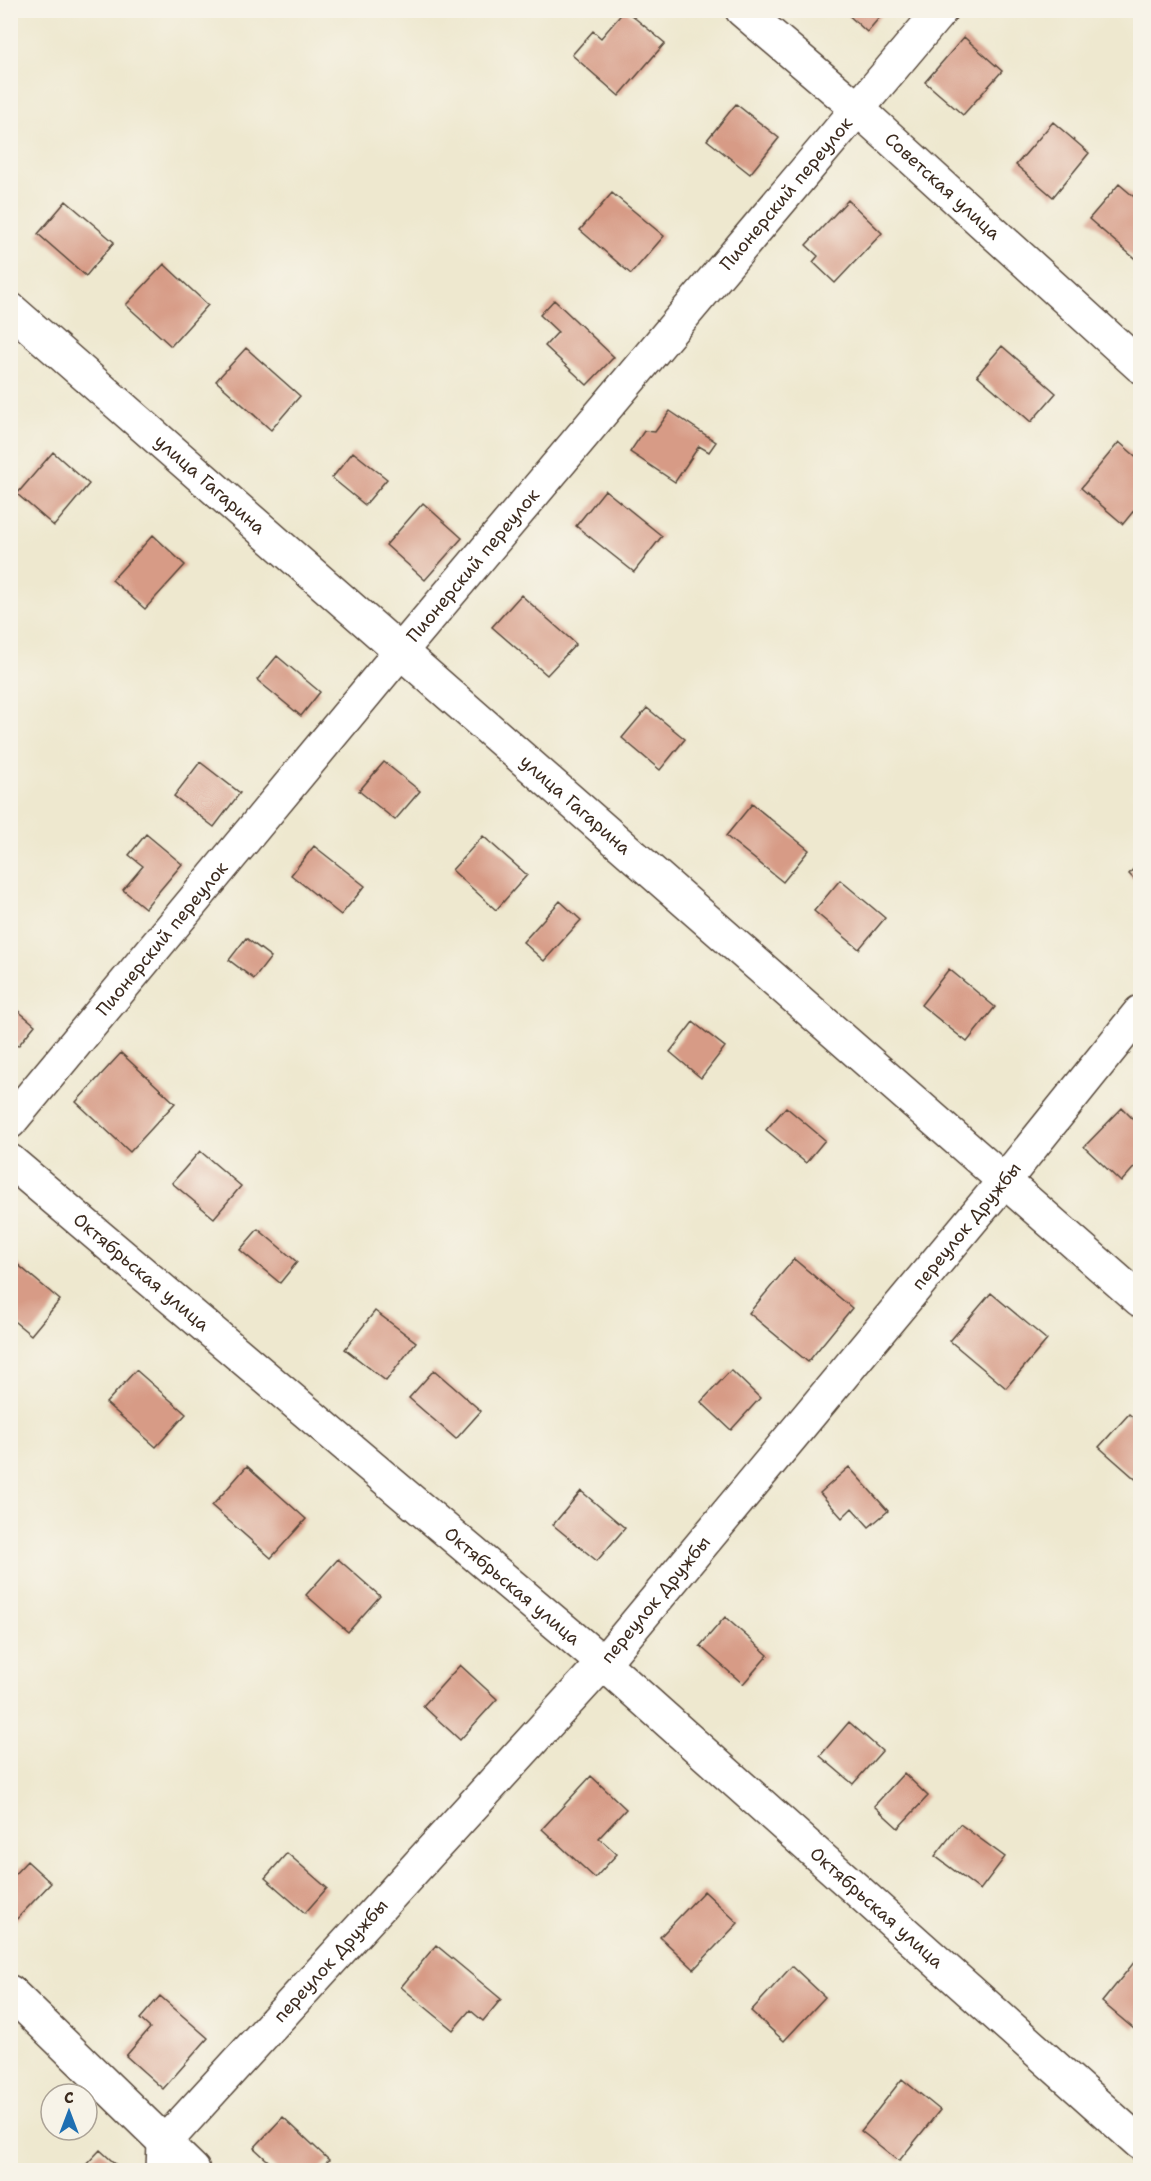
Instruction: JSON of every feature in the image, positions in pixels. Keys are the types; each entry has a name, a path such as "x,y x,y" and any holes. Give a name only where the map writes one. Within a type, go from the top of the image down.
{"street":[{"name":"Советская улица","path":"742,10 859,110 1140,366"},
{"name":"Пионерский переулок","path":"10,1122 400,652 941,10"},
{"name":"улица Гагарина","path":"10,309 1140,1300"},
{"name":"переулок Дружбы","path":"163,2157 603,1663 1004,1181 1140,1012"},
{"name":"Октябрьская улица","path":"10,1161 603,1663 1140,2143"},
{"path":"10,1992 163,2157 193,2170"}],"building":[{"path":"625,10 665,43 619,96 572,55 593,31 601,38"},
{"path":"843,10 886,10 867,32"},
{"path":"964,37 1002,71 963,115 925,82"},
{"path":"736,104 779,138 750,174 707,140"},
{"path":"1053,122 1089,153 1053,197 1016,165"},
{"path":"1119,184 1140,202 1140,263 1089,219"},
{"path":"612,193 664,236 631,274 580,230"},
{"path":"848,200 882,233 835,283 813,262 818,256 806,245"},
{"path":"66,201 114,242 86,276 38,234"},
{"path":"164,264 208,305 171,346 126,305"},
{"path":"554,300 614,357 587,385 545,346 558,332 540,315"},
{"path":"1002,346 1056,393 1031,422 977,375"},
{"path":"246,348 300,396 271,430 216,381"},
{"path":"670,411 716,442 709,452 699,446 675,482 630,452 644,431 655,432"},
{"path":"1119,442 1140,460 1140,503 1123,524 1081,488"},
{"path":"53,452 89,484 54,526 17,494"},
{"path":"353,452 387,479 365,505 332,478"},
{"path":"605,490 662,536 634,572 576,526"},
{"path":"423,503 462,538 425,580 386,545"},
{"path":"153,535 185,565 145,609 112,580"},
{"path":"521,595 576,644 547,675 492,627"},
{"path":"277,656 320,692 301,716 257,680"},
{"path":"647,708 685,739 660,770 622,738"},
{"path":"200,762 240,793 214,827 174,796"},
{"path":"384,762 420,791 395,820 359,791"},
{"path":"752,804 809,850 783,882 726,836"},
{"path":"146,834 182,864 145,908 123,890 143,866 129,855"},
{"path":"483,836 527,875 496,910 452,870"},
{"path":"314,846 365,886 341,915 291,875"},
{"path":"1140,861 1140,885 1129,874"},
{"path":"840,880 885,918 859,949 814,911"},
{"path":"560,901 581,920 544,961 523,942"},
{"path":"246,938 271,957 254,979 229,960"},
{"path":"949,969 995,1007 967,1042 921,1005"},
{"path":"10,1004 35,1025 18,1046 10,1040"},
{"path":"693,1022 725,1047 701,1078 670,1052"},
{"path":"121,1053 175,1103 130,1152 76,1102"},
{"path":"786,1107 825,1140 806,1163 766,1130"},
{"path":"1122,1108 1140,1126 1140,1161 1121,1182 1084,1147"},
{"path":"200,1151 241,1186 214,1218 172,1183"},
{"path":"258,1229 297,1262 280,1283 240,1250"},
{"path":"10,1258 60,1300 31,1335 10,1318"},
{"path":"794,1259 852,1308 808,1362 749,1313"},
{"path":"991,1293 1047,1340 1006,1388 950,1341"},
{"path":"375,1311 416,1342 386,1381 345,1349"},
{"path":"136,1370 186,1414 156,1447 106,1403"},
{"path":"434,1370 481,1411 456,1439 409,1398"},
{"path":"731,1370 760,1398 731,1430 701,1402"},
{"path":"1129,1414 1140,1423 1140,1483 1099,1447"},
{"path":"247,1466 306,1519 271,1558 212,1506"},
{"path":"849,1467 888,1511 869,1527 852,1508 842,1518 820,1493"},
{"path":"581,1491 625,1528 597,1561 553,1525"},
{"path":"338,1559 380,1596 348,1632 306,1595"},
{"path":"725,1617 768,1655 743,1684 700,1646"},
{"path":"460,1665 497,1699 460,1740 423,1706"},
{"path":"849,1722 882,1751 853,1784 820,1756"},
{"path":"904,1773 928,1796 898,1828 874,1806"},
{"path":"591,1776 626,1809 599,1838 617,1854 595,1878 542,1829"},
{"path":"960,1824 1005,1857 980,1890 935,1856"},
{"path":"287,1853 327,1888 305,1913 265,1878"},
{"path":"27,1861 51,1883 12,1924 10,1879"},
{"path":"704,1891 738,1923 694,1969 660,1937"},
{"path":"436,1945 501,1999 483,2021 470,2010 453,2030 401,1987"},
{"path":"1140,1955 1140,2021 1134,2029 1102,2002"},
{"path":"792,1966 825,1997 784,2041 751,2011"},
{"path":"160,1996 208,2038 163,2089 126,2056 150,2028 140,2019"},
{"path":"902,2079 940,2110 899,2161 861,2131"},
{"path":"283,2117 329,2160 319,2170 278,2170 254,2148"},
{"path":"100,2150 122,2170 81,2170"}]}
